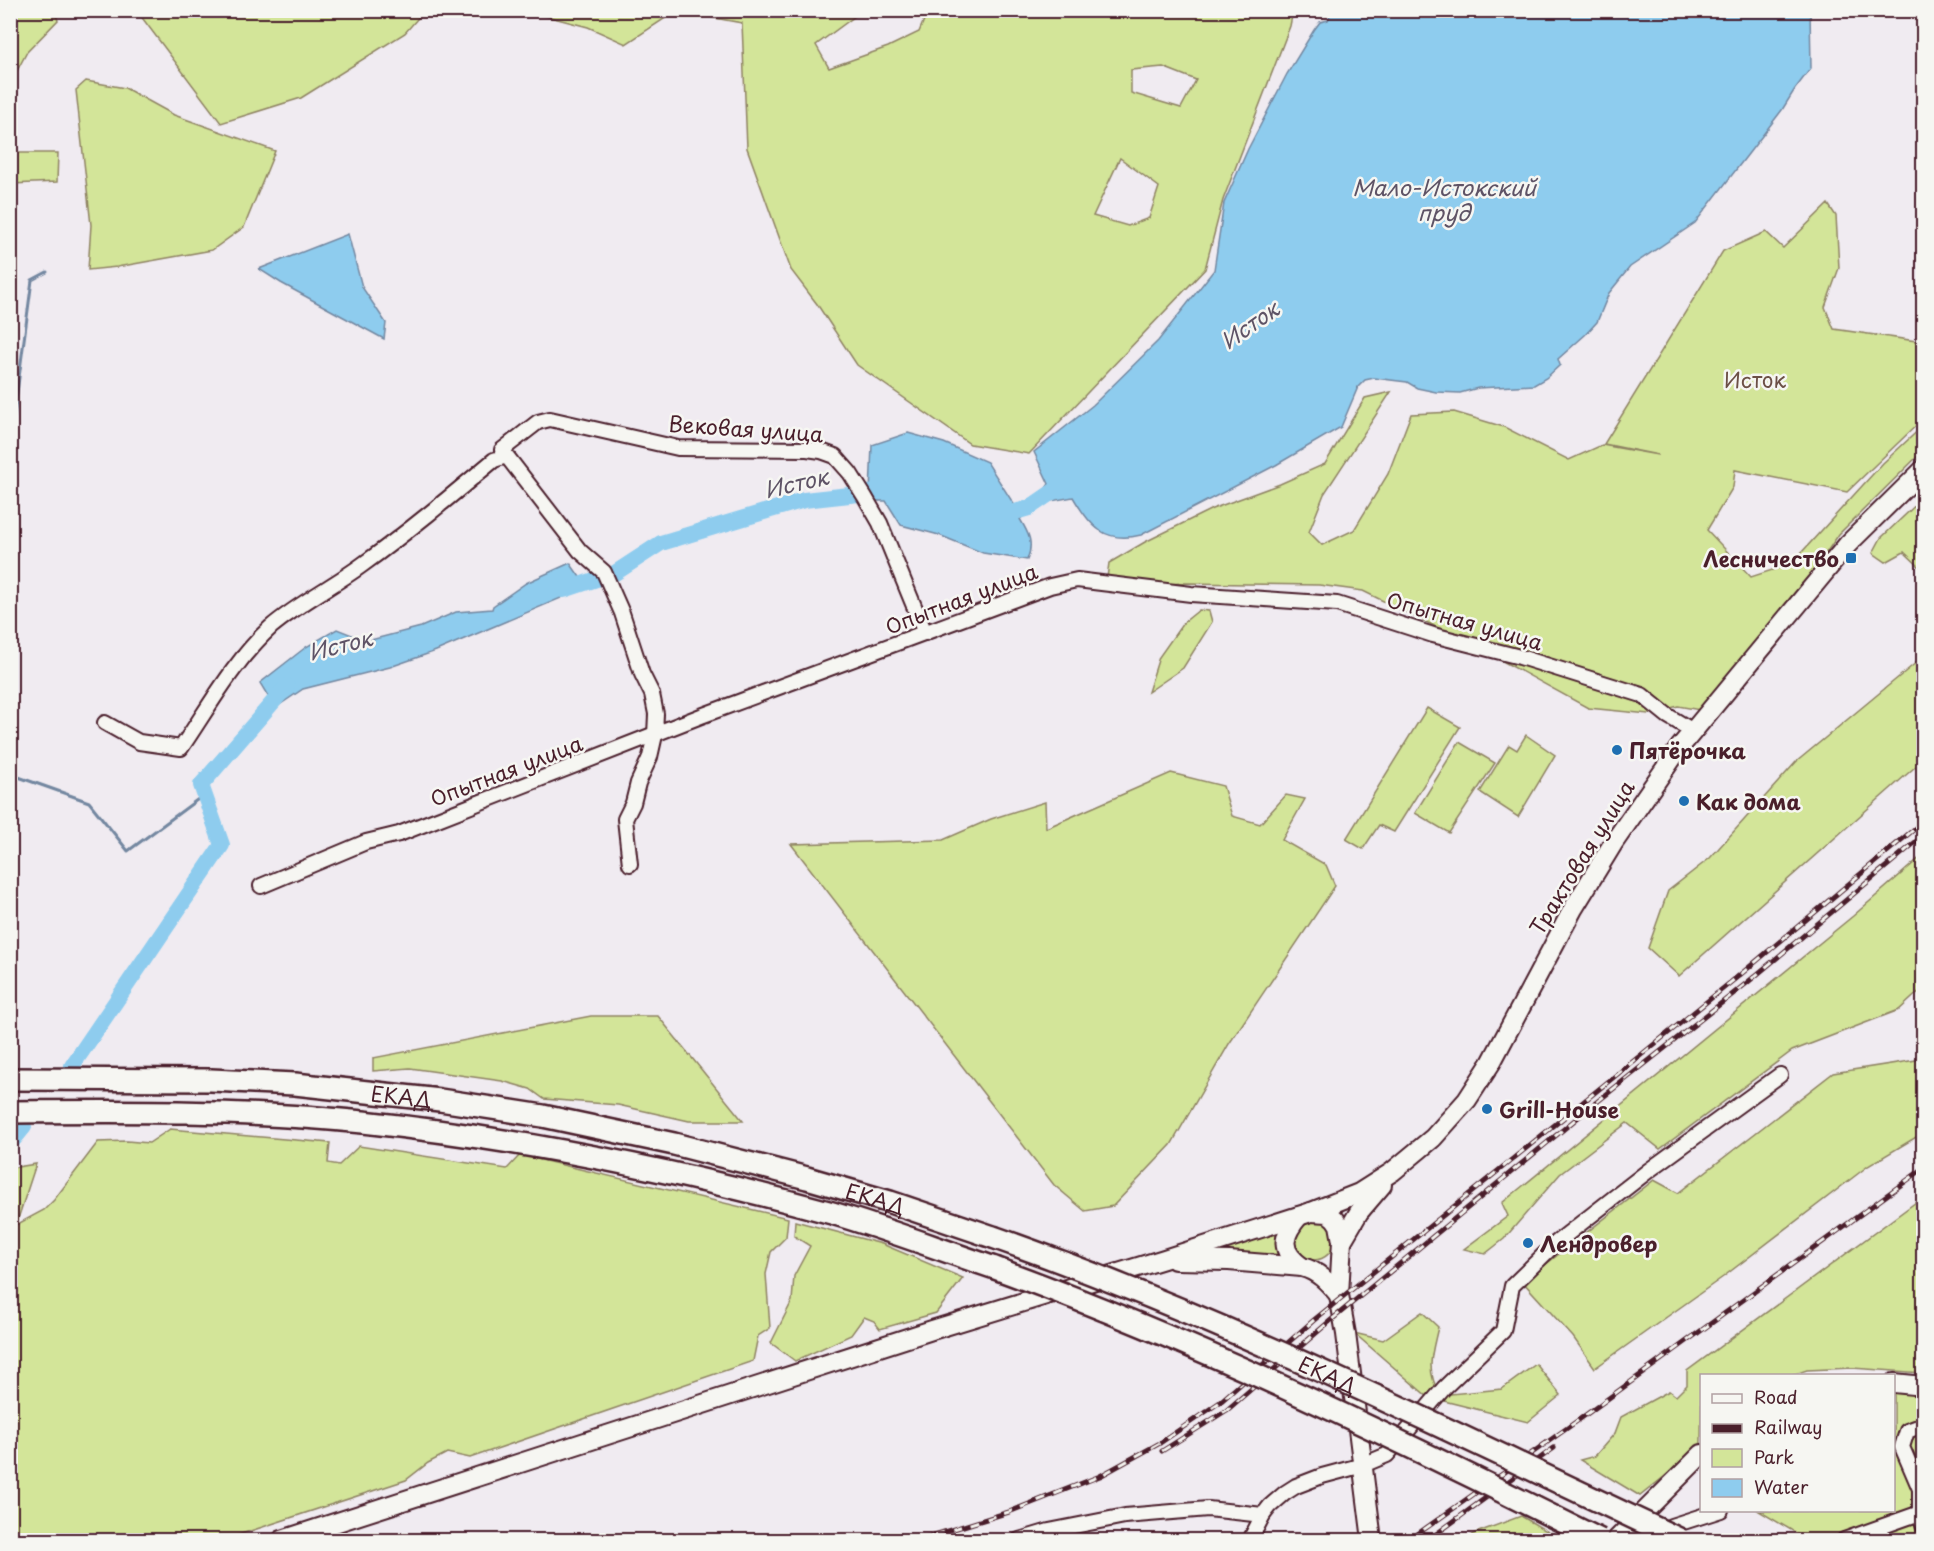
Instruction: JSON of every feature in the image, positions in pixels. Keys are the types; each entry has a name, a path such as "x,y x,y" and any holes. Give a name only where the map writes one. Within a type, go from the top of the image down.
{"highway":[{"name":"ЕКАД","path":"10,1079 189,1080 295,1084 440,1100 543,1116 674,1144 807,1178 891,1202 1095,1275 1312,1366 1681,1540"},
{"name":"ЕКАД","path":"10,1112 249,1113 363,1122 530,1145 615,1161 835,1214 995,1268 1144,1326 1457,1468 1600,1540"}],"main road":[{"name":"Трактовая улица","path":"1392,1172 1433,1138 1467,1100 1491,1063 1552,945 1609,849 1693,731 1848,544 1923,469"},
{"path":"282,1540 932,1330 1305,1214 1359,1192 1392,1172"},
{"path":"1164,1259 1322,1268 1331,1263 1359,1212 1392,1172"},
{"path":"1339,1295 1329,1283 1293,1261 1286,1249 1287,1230 1305,1214 1328,1213 1339,1226 1342,1244 1339,1295 1372,1540"},
{"path":"1895,1383 1923,1386"},
{"path":"1622,1534 1700,1455"}],"street":[{"name":"Вековая улица","path":"105,723 139,742 181,748 242,658 272,627 316,594 357,569 391,544 504,453 538,422 550,419 678,448 790,448 821,451 835,456 850,473 880,524 925,633"},
{"path":"504,453 580,551 606,577 622,613 642,674 652,694 656,714 656,735 650,757 625,819 630,864"},
{"name":"Опытная улица","path":"261,886 366,842 399,834 1050,586 1077,580 1191,594 1337,604 1433,635 1520,657 1642,695 1668,716 1693,731"},
{"path":"1250,1540 1263,1515 1277,1499 1296,1486 1387,1455 1444,1388 1503,1331 1512,1286 1557,1242 1648,1171 1780,1075"},
{"path":"1923,1428 1918,1427 1907,1431 1898,1449 1922,1489 1920,1513 1923,1527"},
{"path":"1019,1540 1049,1531 1125,1516 1208,1509 1263,1515"},
{"path":"1622,1534 1646,1538 1671,1526 1716,1512"},
{"path":"1844,1540 1920,1513"}],"green space":[{"path":"11,10 54,11 58,20 27,52 11,82"},
{"path":"137,11 424,11 405,33 301,98 221,123"},
{"path":"527,11 676,11 626,44 588,27"},
{"path":"676,11 862,11 816,45 829,68 888,47 919,32 924,20 896,11 1293,11 1290,26 1223,200 1205,269 1029,454 970,444 857,365 817,304 791,270 747,148 742,23","holes":["1163,67 1196,80 1181,108 1131,93 1131,70","1120,158 1159,187 1149,218 1128,226 1093,216"]},
{"path":"86,81 125,88 174,115 275,151 244,227 212,250 88,270 91,225 76,90"},
{"path":"10,153 58,153 57,182 11,184"},
{"path":"1828,204 1836,216 1839,268 1825,307 1834,329 1923,342 1923,419 1847,492 1735,470 1733,487 1707,530 1751,577 1791,564 1883,463 1923,426 1923,451 1839,534 1811,575 1700,710 1678,706 1649,714 1588,708 1477,647 1363,591 1319,585 1185,583 1148,585 1107,578 1109,563 1145,542 1212,509 1280,484 1325,464 1365,398 1391,392 1324,494 1309,532 1322,545 1354,530 1388,474 1411,414 1454,412 1504,427 1569,460 1602,445 1658,455 1604,444 1723,251 1766,232 1783,248"},
{"path":"1923,498 1923,570 1904,552 1886,562 1873,553 1881,538"},
{"path":"1199,610 1209,611 1212,622 1183,668 1148,692 1159,657 1183,623"},
{"path":"1923,657 1923,760 1679,976 1648,948 1668,891 1710,858 1796,762"},
{"path":"1427,708 1460,727 1394,832 1379,825 1363,849 1346,839"},
{"path":"1526,735 1555,755 1518,817 1480,792 1509,745 1517,750"},
{"path":"1459,742 1495,763 1449,833 1415,813"},
{"path":"1171,773 1223,786 1232,816 1260,824 1286,795 1305,799 1282,840 1326,865 1335,886 1229,1044 1171,1145 1113,1206 1085,1211 1054,1185 791,844 943,840 991,819 1045,802 1046,828"},
{"path":"1923,855 1923,988 1899,1010 1792,1051 1660,1149 1627,1123 1560,1174 1504,1239 1485,1254 1464,1249 1508,1216 1502,1203 1853,916"},
{"path":"591,1016 658,1016 743,1121 689,1121 618,1105 544,1099 530,1089 502,1081 410,1068 373,1071 373,1058"},
{"path":"1923,1059 1923,1133 1868,1166 1723,1277 1595,1368 1573,1337 1523,1282 1654,1180 1678,1193 1833,1073"},
{"path":"170,1129 330,1143 328,1163 339,1165 359,1146 507,1169 520,1155 788,1218 786,1237 771,1252 766,1274 770,1328 758,1336 753,1361 470,1458 447,1453 428,1463 406,1480 223,1540 11,1540 11,1168 36,1164 16,1225 44,1210 54,1200 98,1142 149,1143"},
{"path":"1923,1197 1923,1373 1852,1368 1807,1370 1795,1374 1700,1374 1700,1444 1690,1456 1640,1496 1580,1460 1595,1456 1615,1433 1621,1417 1669,1391 1676,1396 1687,1385 1687,1371"},
{"path":"1314,1220 1322,1221 1328,1226 1333,1232 1333,1248 1328,1254 1322,1259 1314,1260 1306,1259 1300,1254 1295,1248 1294,1240 1295,1232 1300,1226 1306,1221"},
{"path":"795,1221 882,1244 963,1278 936,1313 880,1329 874,1321 864,1317 851,1335 795,1361 771,1343 792,1301 794,1276 810,1246 794,1236"},
{"path":"1276,1230 1279,1259 1198,1254"},
{"path":"1422,1312 1438,1327 1431,1369 1440,1395 1502,1389 1536,1364 1561,1395 1528,1422 1428,1397 1354,1333 1383,1340"},
{"path":"1895,1389 1923,1392 1923,1540 1808,1540 1761,1512 1895,1512"},
{"path":"1521,1516 1562,1540 1465,1540 1473,1534"}],"water":[{"name":"Мало-Истокский пруд","path":"1332,10 1810,11 1811,68 1782,110 1695,223 1630,267 1609,293 1597,322 1558,359 1560,365 1546,378 1534,385 1478,388 1460,393 1436,392 1417,388 1407,382 1374,378 1365,380 1358,387 1341,427 1276,465 1141,535 1117,537 1108,535 1092,524 1073,497 1046,502 1043,492 1049,484 1034,452 1093,405 1158,341 1214,270 1224,203 1248,149 1287,74 1314,30 1320,22 1328,20"},
{"path":"348,234 362,287 386,323 384,339 259,269"},
{"path":"908,433 944,443 987,462 1015,506 1027,505 1030,512 1020,519 1030,539 1027,560 983,553 939,535 901,525 886,501 878,501 870,493 872,445"},
{"path":"570,563 587,587 436,651 390,667 303,689 275,708 260,683 306,647 337,629 367,641 421,627 456,612 492,609 526,583"}],"waterway":[{"path":"10,445 32,280 47,272"},
{"name":"Исток","path":"1008,514 1029,508 1064,484"},
{"name":"Исток","path":"564,590 615,573 661,543 804,500 877,492"},
{"name":"Исток","path":"72,1066 222,845 201,785 287,686"},
{"path":"10,774 89,802 128,851 205,794"},
{"name":"Исток","path":"10,1144 24,1127"}],"railway":[{"path":"918,1540 1009,1512 1100,1476 1160,1443 1220,1402 1314,1320 1741,974 1924,821"},
{"path":"1162,1451 1227,1410 1330,1321 1593,1105 1748,982 1924,835"},
{"path":"1409,1540 1580,1419 1924,1168"},
{"path":"1428,1540 1554,1448"}],"place":[{"name":"Лесничество","path":"1851,558"},
{"name":"Пятёрочка","path":"1617,750"},
{"name":"Как дома","path":"1684,801"},
{"name":"Grill-House","path":"1487,1109"},
{"name":"Лендровер","path":"1528,1243"}]}
